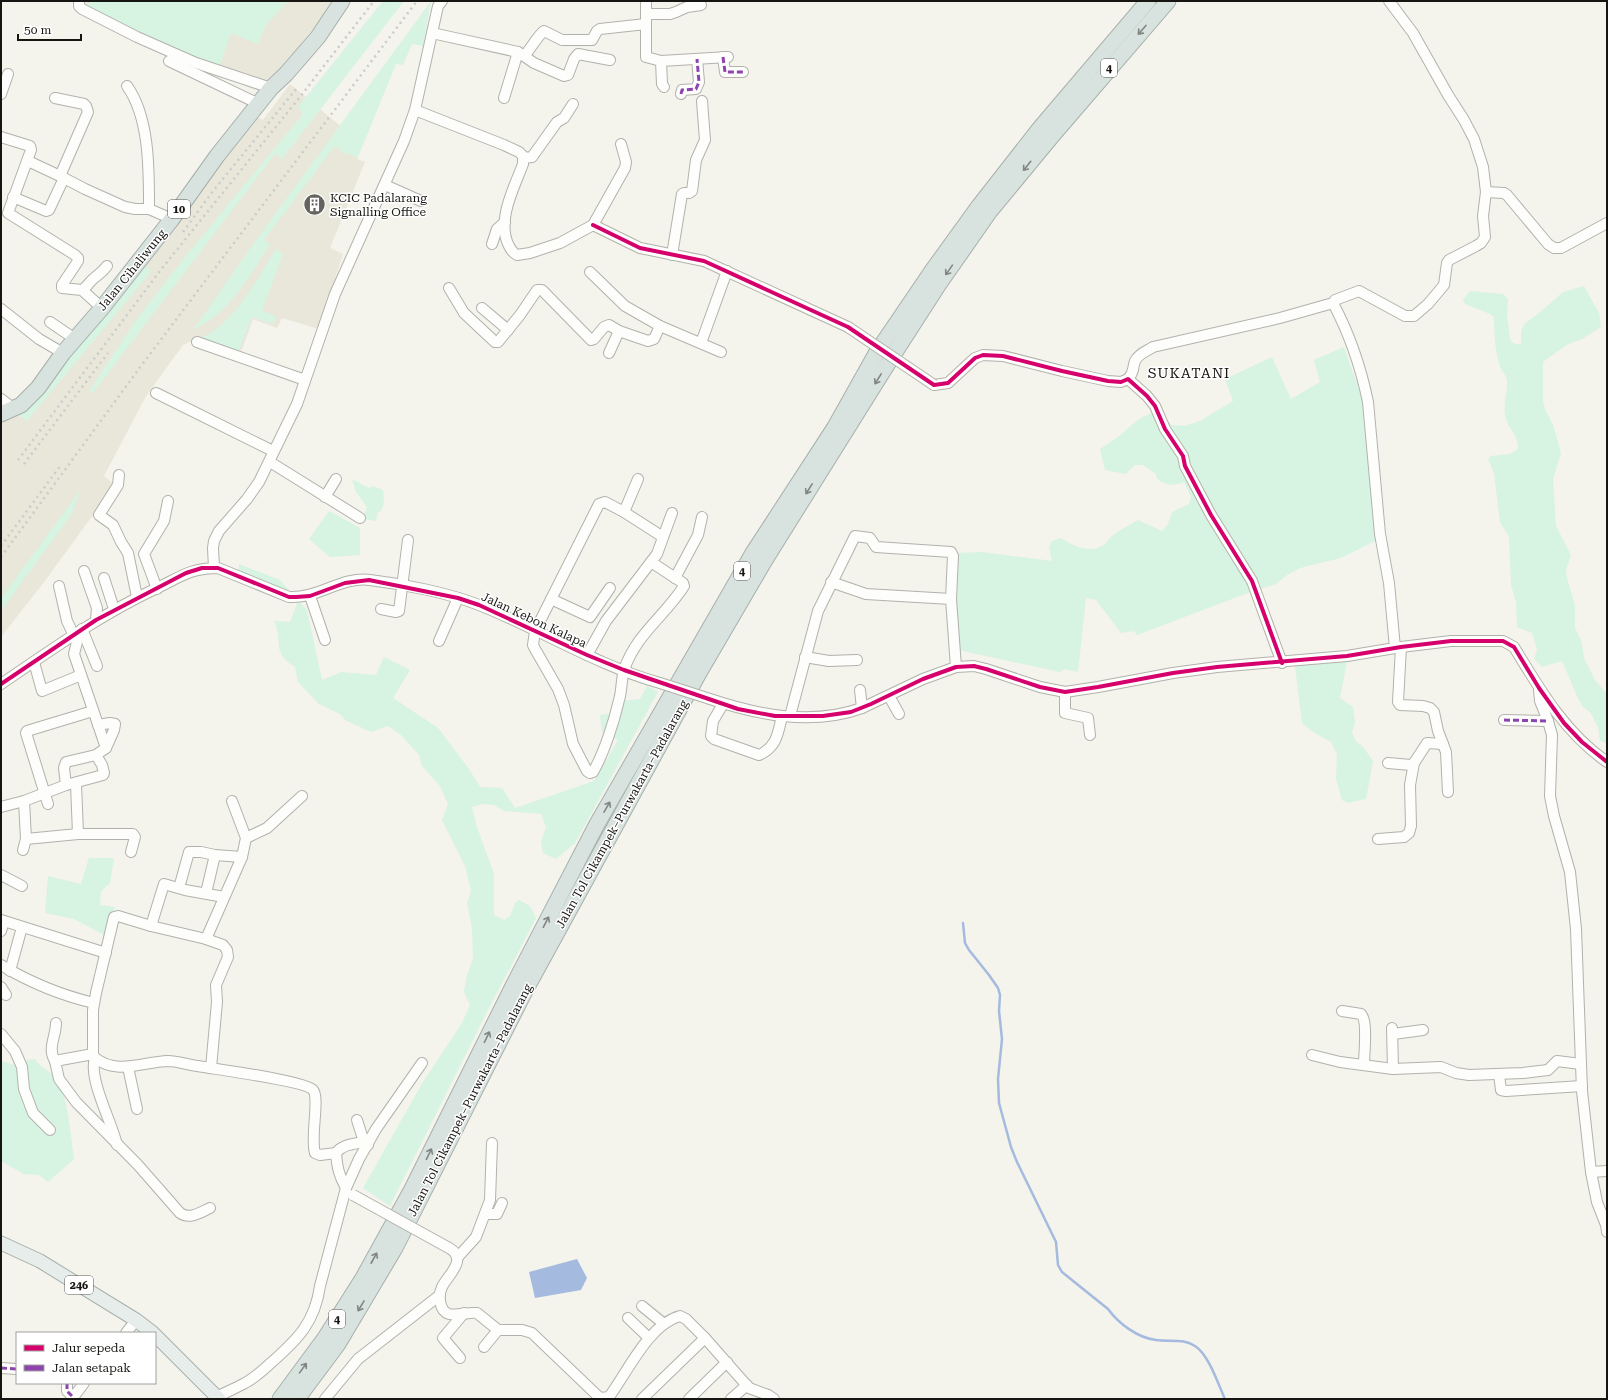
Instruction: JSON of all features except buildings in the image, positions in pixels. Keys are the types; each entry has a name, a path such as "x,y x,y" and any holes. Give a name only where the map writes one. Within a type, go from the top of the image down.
{"highway":[{"name":"Jalan Cihaliwung","path":"7,411 30,398 63,353 102,308 172,219 217,156 271,88 286,74 318,37 342,1"},
{"name":"Jalan Tol Cikampek–Purwakarta–Padalarang","path":"280,1399 325,1338 363,1278 412,1189 513,986 597,824 753,553 835,426 877,352 932,271 984,200 1040,128 1148,1"},
{"name":"Jalan Tol Cikampek–Purwakarta–Padalarang","path":"297,1399 338,1344 388,1260 529,984 699,673 765,560 906,334 990,211 1168,1"}],"main road":[{"name":"246","path":"1,1243 40,1261 136,1320 152,1332"},
{"path":"156,1336 218,1398"}],"street":[{"path":"79,1 79,6 82,9 137,37 196,63 271,88"},
{"path":"214,568 214,541 219,531 240,508 259,482 270,462 273,451 297,404 335,294 404,141 415,110 438,6 442,1"},
{"path":"646,1 646,56 661,61 726,57 725,72 743,72"},
{"path":"593,226 640,248 704,261 848,327 934,385 948,383 975,358 982,355 1003,356 1062,372 1121,382 1128,379 1134,371 1135,361 1138,357 1153,347 1280,318 1333,302 1334,300 1351,293 1362,291 1405,316 1414,316 1428,304 1444,285 1449,260 1476,246 1483,240 1485,232 1483,216 1486,192 1483,167 1474,139 1413,34 1389,1"},
{"path":"504,98 521,54 532,47 544,31 562,40 592,40 598,30 670,14 687,7 702,5"},
{"path":"432,33 521,54 545,68 564,76 568,75 570,72 574,59 578,54 610,60"},
{"path":"681,94 682,90 697,88 699,82 697,59"},
{"path":"169,61 259,104"},
{"path":"661,61 662,84 664,87"},
{"path":"1,94 8,74"},
{"path":"127,86 133,95 142,121 149,176 149,209"},
{"path":"13,197 46,211 49,210 88,112 85,105 55,98"},
{"path":"672,255 682,194 692,191 696,160 705,140 702,101"},
{"path":"524,158 532,157 557,122 564,118 573,104"},
{"path":"415,110 504,145 519,152 524,158 506,214 505,222 507,241 514,254 519,255 560,244 593,226 625,168 626,163 621,144"},
{"path":"1,137 30,146 31,150 8,213 30,225 78,258 77,263 62,286 63,289 82,290 102,308"},
{"path":"28,161 125,207 149,209 172,219"},
{"path":"385,185 421,201"},
{"path":"1486,192 1506,194 1548,244 1554,248 1562,248 1607,222"},
{"path":"492,244 497,229 505,222"},
{"path":"82,290 103,272 107,266"},
{"path":"701,343 727,271"},
{"path":"590,272 625,306 660,326 721,352"},
{"path":"449,288 464,314 495,342 500,341 539,289 542,290 591,340 609,325 619,331 648,341 654,338 660,326"},
{"path":"1333,302 1341,319 1364,383 1368,402 1380,534 1389,583 1398,648 1398,702 1404,707 1423,706 1430,708 1434,712 1438,731 1446,752 1448,792"},
{"path":"482,308 508,330"},
{"path":"1,309 40,339 63,353"},
{"path":"50,322 75,339"},
{"path":"609,353 619,331"},
{"path":"197,342 305,380"},
{"path":"1128,379 1147,396 1155,406 1165,429 1183,456 1185,466 1211,515 1252,581 1282,662"},
{"path":"156,393 273,451"},
{"path":"1,398 7,411"},
{"path":"270,462 360,518"},
{"path":"119,475 118,484 99,515 113,525 128,553 137,597"},
{"path":"325,497 336,479"},
{"path":"624,512 638,479"},
{"path":"157,588 144,554 164,521 168,501"},
{"path":"651,562 683,583 684,587 668,608 639,639 624,670 619,700 597,766 593,772 590,773 587,771 573,744 564,706 558,689 535,649 535,631 600,504 605,502 624,512 663,537"},
{"path":"587,655 606,621 658,554 672,513"},
{"path":"675,578 698,535 702,517"},
{"path":"723,704 713,721 711,736 714,739 759,755 767,750 776,740 786,716 818,611 853,537 857,536 870,538 876,547 951,552 953,556 951,599 956,666 980,668 1040,687 1065,692 1098,688 1173,673 1217,667 1347,656 1451,641 1503,640 1514,647 1555,712 1582,742 1607,762"},
{"path":"381,609 396,612 399,610 401,585 408,540"},
{"name":"Jalan Kebon Kalapa","path":"1,684 78,631 114,609 186,573 202,568 218,568 289,597 310,596 345,583 362,580 401,585 458,598 479,605 587,655 624,670 723,704 758,713 786,716 823,716 851,712 889,696 923,679 956,666"},
{"path":"84,572 97,608 96,620"},
{"path":"104,578 114,609"},
{"path":"831,582 866,594 951,599"},
{"path":"59,586 67,621 78,631 96,666"},
{"path":"551,599 590,617 610,588"},
{"path":"310,596 325,640"},
{"path":"439,641 458,598"},
{"path":"78,631 77,642 73,652 106,748"},
{"path":"805,657 829,661 857,660"},
{"path":"34,662 42,691 81,675"},
{"path":"1539,688 1540,701 1548,721 1553,742 1550,796 1554,816 1570,872 1576,929 1582,1086 1591,1172 1596,1202 1607,1232"},
{"path":"860,690 862,708"},
{"path":"1065,692 1065,713 1088,718 1090,735"},
{"path":"889,696 899,714"},
{"path":"46,798 26,733 27,731 93,710"},
{"path":"1504,720 1548,721"},
{"path":"78,834 71,785 64,768 66,762 96,754 106,748 115,724 98,725"},
{"path":"1378,839 1404,837 1409,833 1411,826 1410,786 1414,763 1427,743 1443,744"},
{"path":"1,807 24,801 46,798 71,785 103,775 102,765 96,754"},
{"path":"1388,762 1399,765 1414,763"},
{"path":"246,838 267,828 302,796"},
{"path":"23,850 26,839 24,801"},
{"path":"206,939 242,857 246,838 232,801"},
{"path":"26,839 78,834 133,834 135,837 131,852"},
{"path":"179,888 189,852 201,852 215,856 242,857"},
{"path":"206,893 215,856"},
{"path":"1,875 22,886"},
{"path":"151,926 164,884 224,897"},
{"path":"118,1145 99,1092 93,1063 94,1004 114,917 118,916 151,926 206,939 223,946 227,950 228,957 216,985 218,1002 211,1068"},
{"path":"1,931 2,920 106,953"},
{"path":"10,971 22,927"},
{"path":"1,965 23,979 65,996 94,1004"},
{"path":"1342,1011 1361,1014 1364,1017 1364,1064"},
{"path":"56,1023 56,1032 51,1051 59,1079 63,1086 86,1113 184,1216 191,1216 210,1208"},
{"path":"1393,1069 1392,1031 1423,1030"},
{"path":"1,1034 15,1051 22,1067 24,1089 33,1113 50,1130"},
{"path":"1312,1055 1340,1062 1393,1069 1412,1069 1435,1066 1456,1073 1469,1075 1548,1070 1557,1061 1581,1064"},
{"path":"94,1056 102,1064 115,1067 128,1067 169,1061 301,1084 313,1089 315,1104 313,1142 315,1153 320,1155 336,1153"},
{"path":"55,1061 94,1056"},
{"path":"218,1398 259,1374 301,1334 312,1316 348,1191 359,1159 366,1144 394,1101 422,1063"},
{"path":"128,1067 136,1109"},
{"path":"1499,1074 1501,1090 1506,1091 1582,1086"},
{"path":"357,1120 366,1144"},
{"path":"366,1144 340,1148 336,1153 337,1166 340,1176 348,1191 449,1248 454,1252 457,1258"},
{"path":"492,1144 490,1200 476,1237 457,1258 451,1276 442,1287 440,1295 441,1307 446,1312 451,1314 477,1313 498,1330 522,1330 536,1335 597,1396 602,1399 609,1397 622,1380 631,1362 649,1338 664,1324 676,1317 683,1317 705,1338 751,1390 768,1395 774,1399"},
{"path":"1591,1172 1607,1171"},
{"path":"485,1214 497,1214 502,1203"},
{"path":"325,1399 358,1359 440,1295"},
{"path":"642,1306 664,1324"},
{"path":"460,1358 443,1338 464,1313"},
{"path":"628,1318 649,1338"},
{"path":"127,1332 136,1320"},
{"path":"484,1348 498,1330"},
{"path":"642,1399 705,1338"},
{"path":"689,1399 727,1362"},
{"path":"1,1368 16,1369"},
{"path":"67,1384 67,1391 72,1398 83,1384"},
{"path":"731,1399 747,1385"}],"shaded area":[{"path":"85,1 334,1 288,61 254,90 81,11"},
{"path":"290,84 362,144 357,159 365,162 330,248 343,254 319,329 282,318 277,328 253,319 240,355 192,341 183,345 146,396 104,476 115,485 44,582 1,637 1,420 15,416 254,116 263,120"}],"green space":[{"path":"90,1 288,1 266,25 258,44 231,33 219,69 87,9"},
{"path":"383,1 404,1 282,159 275,154 93,393 89,391 136,320 184,258 303,114 298,107"},
{"path":"431,1 423,46 412,44 403,65 396,64 358,157 344,153 335,146 264,240 270,245 238,293 218,314 193,330 259,236"},
{"path":"276,249 283,254 262,311 276,316 273,324 252,317 238,353 196,340 209,334 232,314 242,302"},
{"path":"145,265 151,272 27,421 18,415 25,410"},
{"path":"1584,286 1599,313 1601,327 1582,339 1568,344 1543,362 1543,401 1545,409 1553,425 1561,453 1553,479 1556,526 1571,555 1566,570 1575,606 1575,628 1581,640 1584,658 1595,680 1607,694 1607,744 1600,740 1598,727 1590,712 1583,707 1577,696 1562,661 1542,667 1534,659 1537,650 1532,633 1517,627 1516,602 1511,585 1509,537 1500,522 1494,473 1488,459 1491,456 1510,454 1518,449 1518,444 1505,414 1507,379 1501,369 1497,357 1494,317 1465,304 1463,300 1470,291 1503,294 1508,299 1507,315 1510,339 1514,343 1521,344 1521,331 1525,323 1538,314 1563,292"},
{"path":"1344,347 1362,398 1371,464 1377,540 1341,558 1300,568 1287,575 1276,584 1253,591 1137,635 1134,631 1121,633 1096,600 1086,598 1078,672 1064,669 1060,672 958,650 955,590 958,553 982,552 1052,561 1049,547 1052,541 1061,538 1082,548 1094,549 1105,544 1114,534 1138,520 1162,531 1168,524 1172,512 1189,504 1191,497 1184,482 1173,485 1164,483 1157,479 1156,474 1143,465 1135,465 1126,474 1105,470 1100,449 1118,437 1142,417 1154,412 1161,411 1166,420 1172,425 1185,426 1200,421 1233,401 1225,379 1272,357 1291,399 1320,382 1314,360"},
{"path":"352,479 369,488 373,486 383,490 384,503 381,511 378,512 376,521 363,519 367,507 356,492"},
{"path":"81,489 72,514 1,611 1,598"},
{"path":"329,511 360,528 360,555 330,557 309,539"},
{"path":"239,564 280,580 307,610 322,680 341,672 376,675 384,657 410,670 393,698 438,728 469,769 480,787 502,788 515,808 594,781 618,740 602,732 600,715 619,713 621,701 640,699 647,686 658,692 575,843 556,859 543,853 541,842 546,827 541,814 504,811 494,805 482,804 472,807 477,827 494,874 494,915 504,920 510,916 515,903 519,900 530,906 536,918 488,1010 390,1206 363,1188 423,1082 462,1023 470,1005 464,992 466,979 473,958 472,928 467,903 471,891 465,866 442,820 448,804 440,786 422,766 419,755 401,735 388,726 371,732 345,720 340,714 319,704 298,682 295,667 287,661 280,651 277,628 274,621 290,622 298,601 238,576"},
{"path":"1347,661 1340,698 1353,707 1355,722 1352,733 1356,741 1363,747 1373,761 1366,799 1348,803 1342,800 1336,779 1337,754 1331,742 1313,732 1302,723 1295,666"},
{"path":"89,858 114,858 110,883 101,891 100,905 115,907 108,937 74,919 45,913 48,876 81,884"},
{"path":"35,1059 56,1078 60,1086 66,1106 74,1159 48,1182 39,1175 24,1174 1,1161 1,1061 14,1065 26,1060"}],"water":[{"path":"577,1259 587,1278 581,1290 535,1298 529,1272"}],"waterway":[{"path":"963,923 965,943 998,988 1000,995 999,1011 1002,1039 998,1079 999,1103 1011,1147 1017,1162 1056,1242 1058,1265 1062,1272 1108,1309 1112,1315 1129,1329 1149,1339 1186,1342 1200,1350 1209,1363 1225,1399"}],"railway":[{"path":"18,460 163,267 300,97 374,1"},
{"path":"1,557 141,366 417,1"},
{"path":"183,232 213,191 297,88"},
{"path":"24,464 108,353"},
{"path":"1,546 61,465"}],"marked path":[{"path":"723,57 725,72 743,72"},
{"path":"681,94 682,90 696,89 699,82 697,59"},
{"path":"1504,720 1548,721"},
{"path":"1,1368 16,1369"},
{"path":"67,1384 67,1391 73,1397"}],"cycle path":[{"path":"593,225 640,248 704,261 848,327 934,385 948,383 975,358 983,355 1003,356 1108,381 1121,382 1128,379 1147,396 1155,406 1165,429 1183,456 1185,466 1211,515 1252,581 1282,663"},
{"path":"1,684 96,620 186,573 202,568 218,568 289,597 310,596 345,583 369,580 458,598 479,605 587,655 624,670 738,709 775,716 823,716 851,712 923,679 956,667 974,666 1040,687 1065,692 1173,673 1217,667 1347,656 1451,641 1503,641 1514,647 1539,688 1564,723 1582,742 1607,762"}],"place":[{"name":"KCIC Padalarang Signalling Office","path":"315,205"}],"district":[{"name":"SUKATANI","path":"1189,373"}]}
